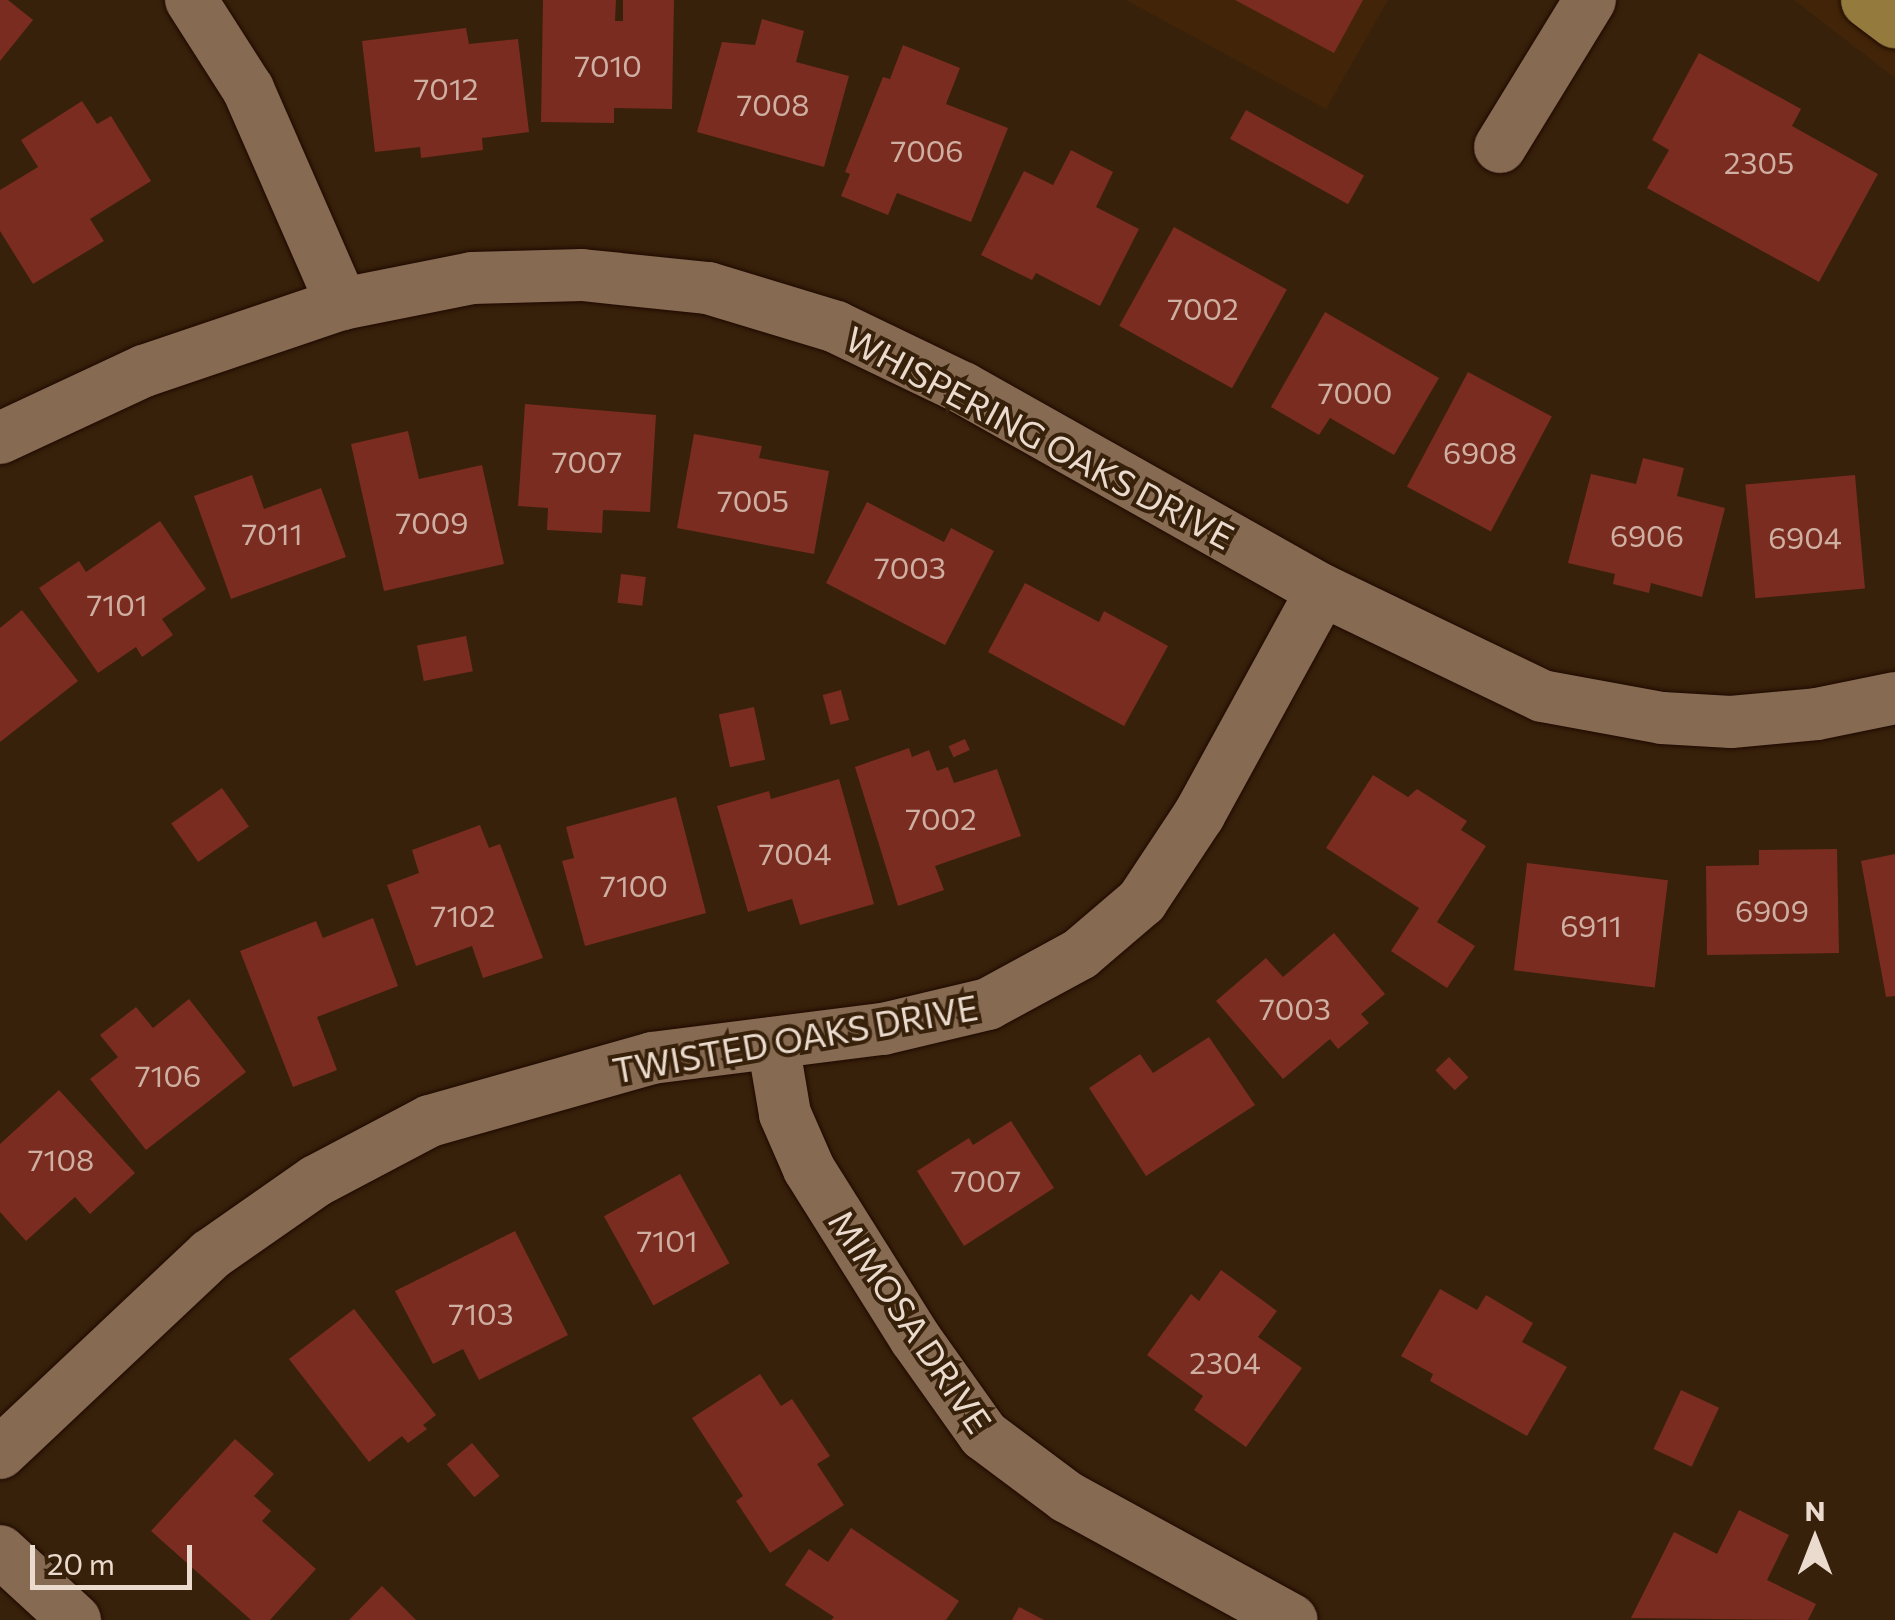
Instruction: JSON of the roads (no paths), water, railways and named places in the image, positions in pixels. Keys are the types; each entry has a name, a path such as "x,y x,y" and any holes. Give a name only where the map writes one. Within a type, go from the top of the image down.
{"main road":[{"path":"1868,0 1895,20"}],"street":[{"path":"190,0 248,89 342,304"},
{"path":"1500,147 1590,0"},
{"name":"WHISPERING OAKS DRIVE","path":"0,438 144,371 342,304 472,278 582,275 708,288 836,327 947,381 1322,590 1542,696 1662,718 1731,722 1817,714 1895,698"},
{"name":"TWISTED OAKS DRIVE","path":"0,1453 210,1255 348,1164 430,1121 652,1058 883,1029 988,1004 1080,954 1142,901 1199,815 1322,590"},
{"name":"MIMOSA DRIVE","path":"774,1043 785,1114 809,1169 915,1338 984,1436 1067,1498 1292,1620"},
{"path":"0,1552 75,1620"}]}
